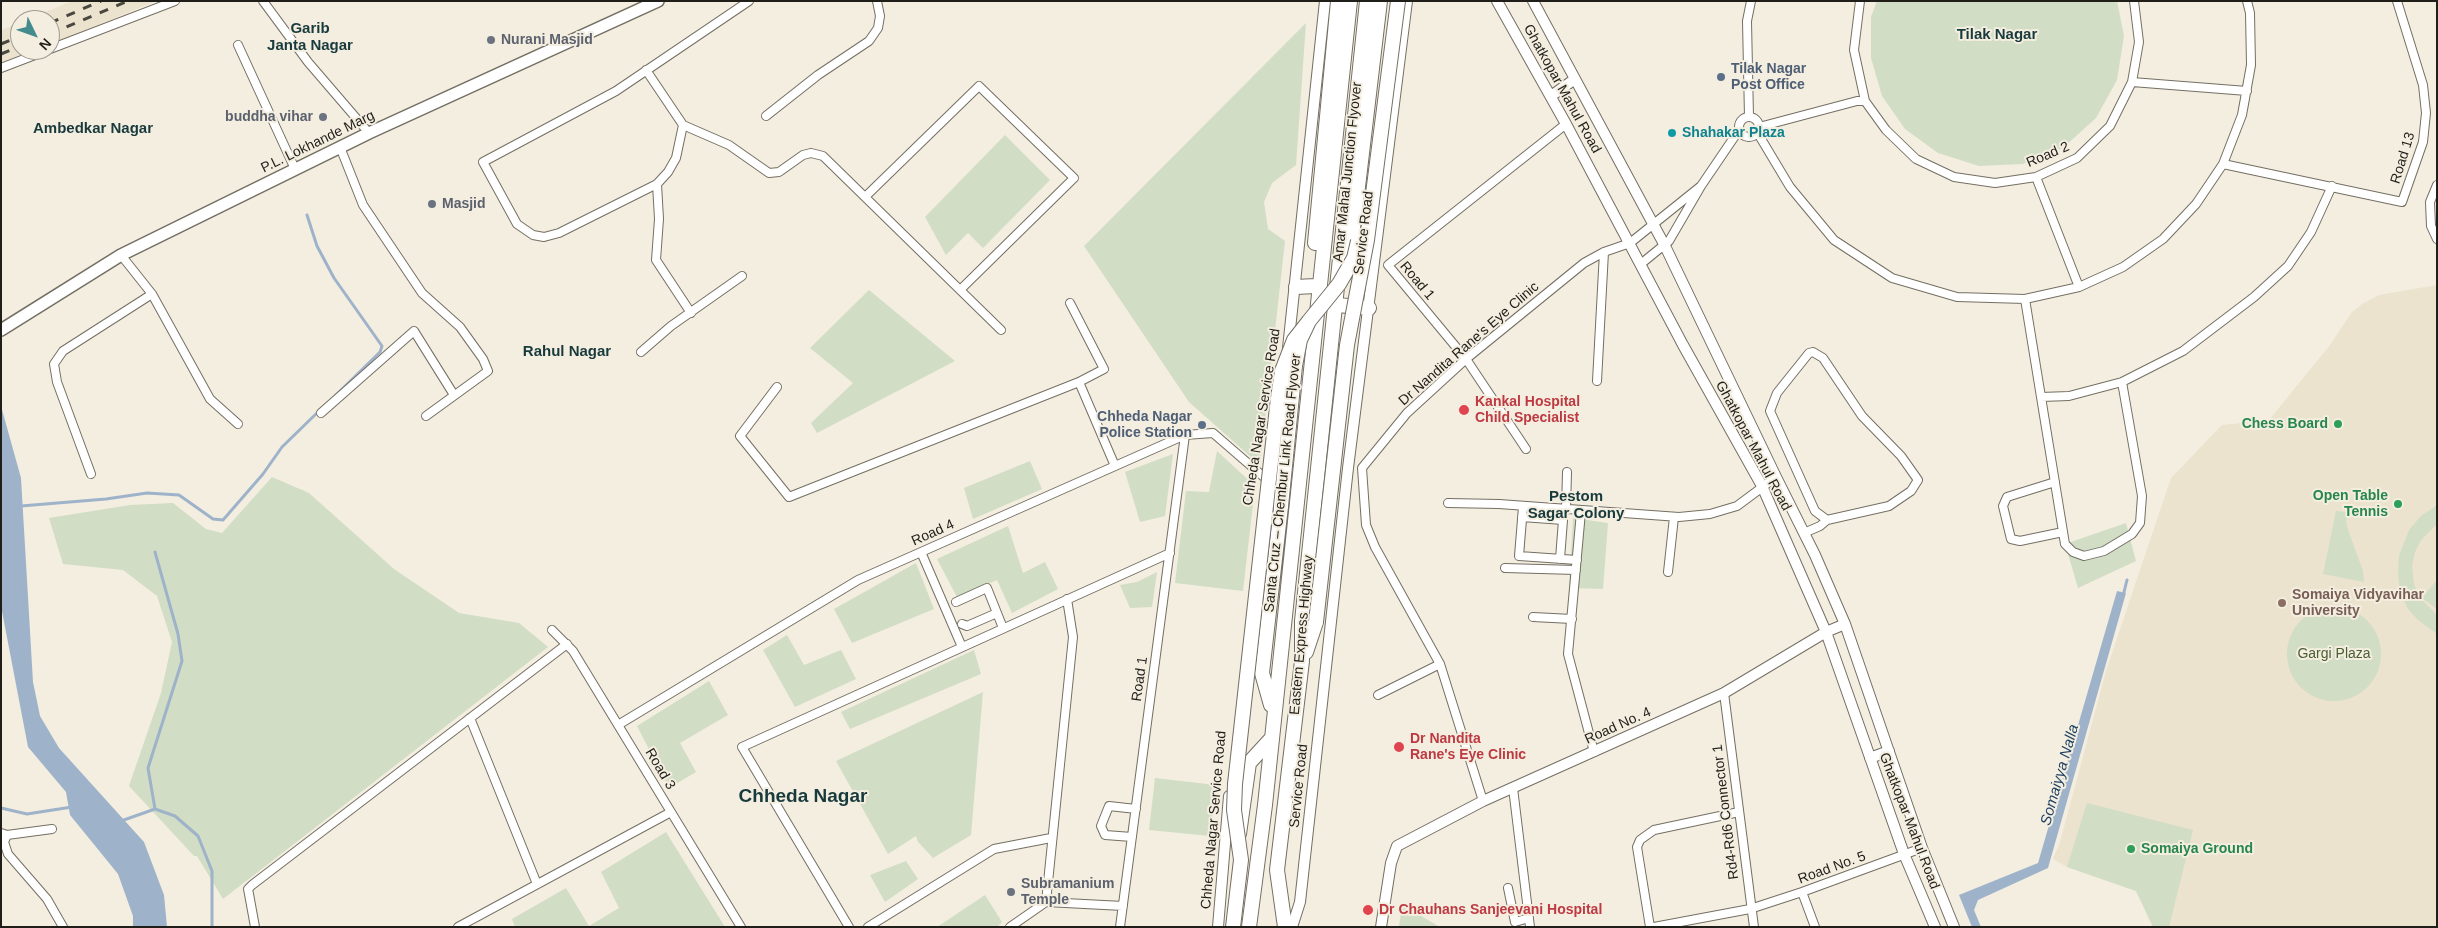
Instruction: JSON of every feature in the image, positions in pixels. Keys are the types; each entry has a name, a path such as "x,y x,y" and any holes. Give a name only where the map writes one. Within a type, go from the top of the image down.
{"highway":[{"path":"1314,342 1316,226 1338,1"},
{"name":"Amar Mahal Junction Flyover","path":"1314,342 1350,1"},
{"name":"Amar Mahal Junction Flyover","path":"1330,343 1367,1"},
{"path":"1330,343 1353,230 1380,1"},
{"name":"Santa Cruz – Chembur Link Road Flyover","path":"1274,713 1262,673 1295,366 1300,340 1309,321 1339,284 1354,258 1361,231 1389,1"},
{"path":"1302,661 1316,622 1346,345 1367,240 1398,1"},
{"path":"1296,287 1315,286"},
{"path":"1338,305 1369,308"},
{"path":"1233,927 1241,860 1234,810 1235,784 1278,398 1282,370 1294,340 1309,321"},
{"name":"Eastern Express Highway","path":"1249,927 1265,805 1314,342"},
{"name":"Eastern Express Highway","path":"1285,927 1277,870 1302,661 1302,621 1330,343"},
{"path":"1226,927 1250,763 1271,739"}],"main road":[{"name":"P.L. Lokhande Marg","path":"1,330 121,255 340,147 635,6 658,1"}],"street":[{"path":"60,46 175,1"},
{"path":"263,1 308,62 369,133"},
{"path":"683,125 676,158 668,172 657,184 559,233 544,237 533,235 517,224 483,162 616,92 749,1"},
{"path":"766,116 818,75 869,41 878,28 880,16 877,1"},
{"name":"Chheda Nagar Service Road","path":"1218,927 1226,814 1265,478 1282,390 1296,287 1325,1"},
{"name":"Service Road","path":"1292,927 1300,902 1348,468 1407,1"},
{"name":"Ghatkopar Mahul Road","path":"1497,1 1551,96 1642,263 1683,345 1762,486 1826,632 1904,854 1935,927"},
{"name":"Ghatkopar Mahul Road","path":"1533,1 1665,246 1804,533 1845,624 1922,848 1954,927"},
{"path":"1749,117 1747,22 1750,1"},
{"name":"Road 2","path":"1860,1 1854,50 1865,101 1886,130 1916,158 1954,177 1995,183 2036,177 2077,158 2110,126 2132,82 2140,42 2134,1"},
{"path":"1642,263 1665,246 1701,186 1740,130 1741,121 1749,117 1755,119 1758,130 1790,186 1834,240 1892,278 1958,297 2026,299 2079,287 2123,267 2163,239 2196,204 2223,164 2242,116 2251,64 2250,13 2247,1"},
{"name":"Road 13","path":"2223,164 2402,202 2423,142 2426,113 2422,86 2397,1"},
{"path":"238,45 295,169"},
{"path":"1,68 22,60"},
{"path":"646,70 683,125 730,145 769,173 779,172 803,155 811,153 823,156 1002,330"},
{"path":"1551,96 1575,79"},
{"path":"2132,82 2247,91"},
{"path":"865,197 979,86 1074,178 960,290"},
{"path":"1740,130 1746,137 1753,136 1758,130 1857,101 1865,101"},
{"name":"Road 1","path":"1526,449 1466,359 1388,266 1566,124"},
{"path":"340,147 363,205 422,293 460,326 483,359 488,371 426,416"},
{"path":"2036,177 2079,287"},
{"path":"657,184 660,219 656,260 691,312"},
{"path":"2437,185 2430,202 2431,226 2437,239"},
{"name":"Dr Nandita Rane's Eye Clinic","path":"1362,468 1407,412 1466,359 1584,263 1604,252 1630,243 1701,186"},
{"path":"2041,397 2069,396 2122,382 2183,351 2254,297 2288,266 2311,232 2332,186"},
{"path":"1597,381 1604,252"},
{"path":"121,255 152,294 210,399 238,424"},
{"path":"641,352 671,326 742,276"},
{"path":"91,474 57,382 54,364 63,351 152,294"},
{"path":"2026,299 2065,544 2072,552 2084,556 2104,551 2132,534 2140,523 2142,496 2122,382"},
{"path":"777,388 740,436 789,497 1079,382 1104,368 1070,303"},
{"path":"321,413 414,331 454,395"},
{"path":"1804,533 1820,526 1827,520 1889,506 1911,491 1918,480 1901,456 1862,416 1823,358 1813,352 1809,353 1777,393 1770,411 1815,511 1827,520"},
{"path":"1079,382 1115,466"},
{"name":"Road 4","path":"618,725 858,580 1185,435 1213,433 1265,478"},
{"name":"Road 1","path":"1120,927 1185,435"},
{"path":"1348,468 1362,468 1366,525 1375,547 1440,664 1482,801"},
{"path":"1566,510 1567,472"},
{"path":"1448,503 1499,504 1581,512 1674,517 1710,514 1737,506 1776,477"},
{"path":"2055,482 2007,497 2003,506 2011,539 2020,542 2063,532"},
{"path":"1523,507 1519,556 1577,560"},
{"path":"1581,512 1568,654 1594,752"},
{"path":"1522,517 1563,520 1560,559"},
{"path":"1668,572 1674,517"},
{"path":"921,552 962,647"},
{"path":"849,927 742,748 1170,553"},
{"path":"1505,568 1576,570"},
{"path":"956,602 987,588 1003,628"},
{"path":"1046,902 1051,838 1073,637 1067,599"},
{"path":"962,624 967,626 997,613"},
{"path":"1533,617 1572,619"},
{"name":"Road No. 4","path":"1381,927 1391,864 1397,846 1482,801 1724,693 1826,632 1845,624"},
{"name":"Road 3","path":"552,630 574,650 741,927"},
{"path":"255,927 248,889 252,885 567,644"},
{"path":"1378,695 1440,664"},
{"name":"Rd4-Rd6 Connector 1","path":"1724,693 1750,908 1754,927"},
{"path":"470,718 537,884"},
{"path":"1870,758 1889,751"},
{"path":"1513,788 1530,927"},
{"path":"1132,837 1105,835 1101,826 1109,806 1136,809"},
{"path":"458,927 671,812"},
{"path":"1650,927 1637,847 1640,840 1654,830 1739,812"},
{"path":"52,829 4,834 4,842 8,854 47,899 63,927"},
{"path":"868,927 994,849 1051,838"},
{"name":"Road No. 5","path":"1654,927 1750,908 1802,892 1922,848"},
{"path":"1508,888 1516,922 1529,918"},
{"path":"1802,892 1815,927"},
{"path":"1010,927 1046,902 1123,906"}],"shaded area":[{"path":"72,1 156,1 60,41 60,10 50,10"},
{"path":"10,27 11,60 1,64 1,30"},
{"name":"Somaiya Vidyavihar University","path":"2437,285 2437,927 2153,927 2136,891 2067,867 2053,859 2060,842 2106,671 2171,478 2222,425 2269,420 2330,345 2352,312 2362,304 2379,295"}],"green space":[{"path":"1877,1 2117,1 2124,36 2117,80 2096,118 2064,147 2023,164 1979,166 1938,153 1905,129 1882,96 1871,58 1871,17"},
{"path":"1306,23 1296,165 1272,183 1264,202 1268,229 1285,241 1260,465 1189,402 1084,246"},
{"path":"1005,135 1050,180 983,248 968,233 946,255 925,217"},
{"path":"869,290 955,361 817,433 811,423 853,383 810,348"},
{"path":"1217,451 1255,486 1243,591 1175,583 1186,491 1209,492"},
{"path":"1173,454 1165,516 1140,522 1125,472"},
{"path":"1030,461 1042,489 973,519 964,488"},
{"path":"272,477 309,493 394,569 459,613 519,623 548,647 223,899 197,856 194,856 129,786 161,693 172,642 157,596 123,570 63,564 49,518 130,505 173,503 206,529 222,533"},
{"path":"2437,505 2437,524 2421,540 2415,552 2412,566 2414,584 2419,597 2437,615 2437,634 2418,620 2408,609 2400,592 2398,574 2399,556 2409,530 2421,516"},
{"path":"2336,511 2346,512 2348,515 2346,522 2363,571 2364,582 2323,574"},
{"path":"1573,518 1608,523 1603,589 1569,588"},
{"path":"2126,523 2136,561 2078,588 2065,544"},
{"path":"1008,526 1023,573 1045,562 1058,589 1012,613 997,580 957,597 937,559"},
{"path":"916,563 934,609 852,643 834,609"},
{"path":"1157,572 1152,607 1130,608 1120,585 1137,582"},
{"path":"2437,580 2437,609 2422,598"},
{"name":"Gargi Plaza","path":"2334,607 2352,610 2367,621 2378,636 2381,654 2378,672 2367,687 2352,698 2334,701 2316,698 2301,687 2290,672 2287,654 2290,636 2301,621 2316,610"},
{"path":"787,635 804,665 841,650 856,679 795,707 763,650"},
{"path":"974,650 981,674 850,729 841,712"},
{"path":"709,681 728,715 680,743 696,772 669,788 637,726"},
{"path":"983,692 971,835 933,858 918,842 916,836 888,854 836,761"},
{"path":"1155,778 1216,785 1210,836 1149,830"},
{"name":"Somaiya Ground","path":"2087,803 2193,830 2169,927 2153,927 2136,891 2067,867"},
{"path":"666,832 725,927 515,927 512,919 566,888 589,926 619,908 601,872"},
{"path":"906,861 918,879 885,902 870,875"},
{"path":"985,895 1002,922 997,927 937,927"},
{"path":"1402,905 1440,927 1399,927"}],"water":[{"path":"1,406 21,478 33,682 40,716 59,748 144,842 164,895 167,927 133,927 133,916 118,874 70,815 66,792 28,747 1,606"},
{"path":"2117,591 2126,593 2048,868 1978,900 1974,910 1981,927 1972,927 1959,895 2038,863"}],"waterway":[{"path":"307,215 317,246 334,278 382,346 380,352 335,396"},
{"path":"21,506 106,499 147,493 179,495 213,519 223,520 263,474 282,447 319,411"},
{"path":"155,552 178,634 182,661 148,768 155,809"},
{"name":"Somaiyya Nalla","path":"2123,596 2127,580"},
{"path":"1,808 27,814 72,807"},
{"path":"121,821 155,809 175,816 198,836 212,871 212,927"}],"railway":[{"path":"60,19 101,1"},
{"path":"60,30 128,1"},
{"path":"1,44 10,40"},
{"path":"1,54 10,50"}],"place":[{"name":"Nurani Masjid","path":"491,40"},
{"name":"Tilak Nagar Post Office","path":"1721,77"},
{"name":"buddha vihar","path":"323,117"},
{"name":"Shahakar Plaza","path":"1672,133"},
{"name":"Masjid","path":"432,204"},
{"name":"Kankal Hospital Child Specialist","path":"1464,410"},
{"name":"Chess Board","path":"2338,424"},
{"name":"Chheda Nagar Police Station","path":"1202,425"},
{"name":"Open Table Tennis","path":"2398,504"},
{"name":"Somaiya Vidyavihar University","path":"2282,603"},
{"name":"Dr Nandita Rane's Eye Clinic","path":"1399,747"},
{"name":"Somaiya Ground","path":"2131,849"},
{"name":"Subramanium Temple","path":"1011,892"},
{"name":"Dr Chauhans Sanjeevani Hospital","path":"1368,910"}],"district":[{"name":"Tilak Nagar","path":"1997,35"},
{"name":"Garib Janta Nagar","path":"310,38"},
{"name":"Ambedkar Nagar","path":"93,129"},
{"name":"Rahul Nagar","path":"567,352"},
{"name":"Pestom Sagar Colony","path":"1576,506"},
{"name":"Chheda Nagar","path":"803,797"}]}
